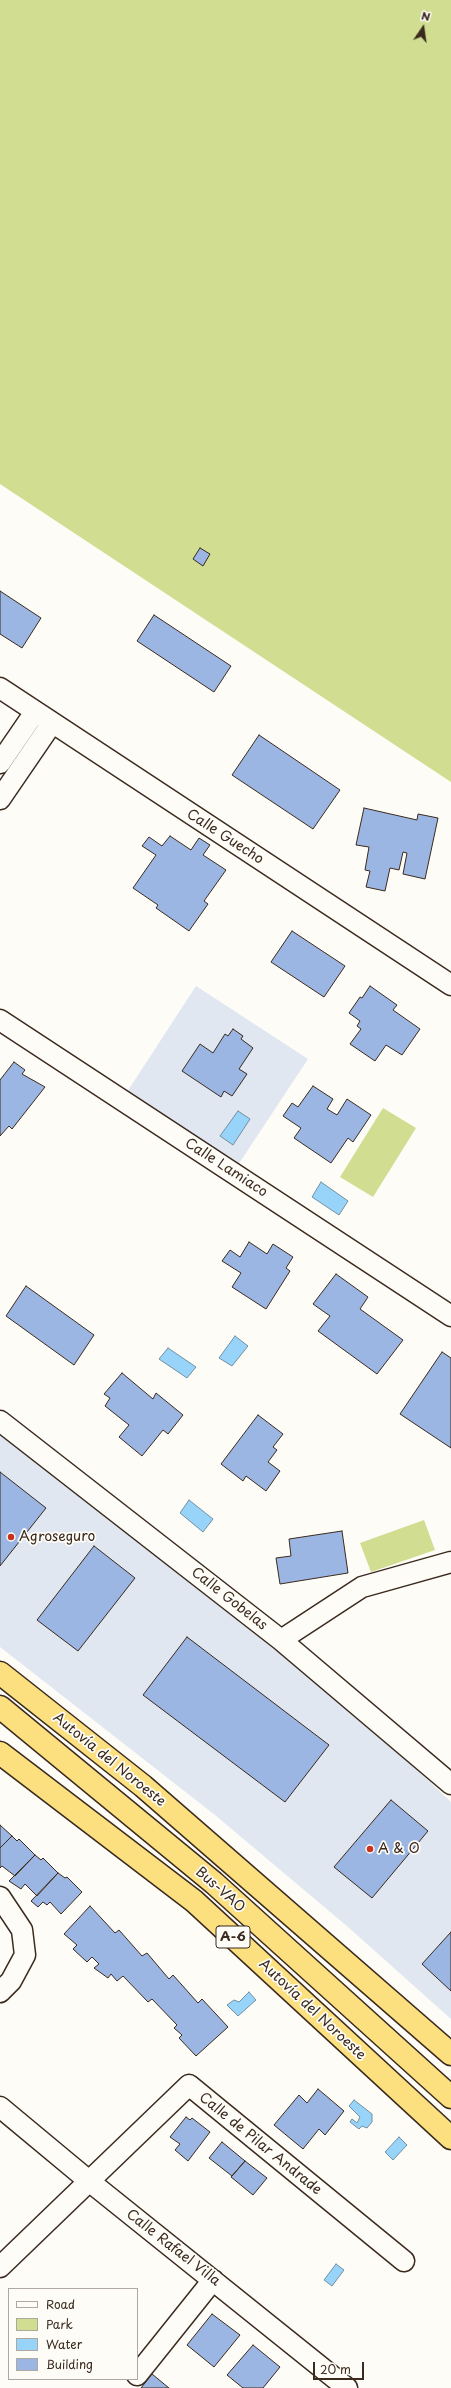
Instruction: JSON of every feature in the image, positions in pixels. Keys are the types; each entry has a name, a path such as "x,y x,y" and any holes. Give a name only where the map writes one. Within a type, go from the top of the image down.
{"highway":[{"name":"Autovía del Noroeste","path":"0,1673 143,1786 451,2054"},
{"name":"Bus-VAO","path":"0,1707 214,1883 451,2097"},
{"name":"Autovía del Noroeste","path":"0,1753 194,1901 451,2138"}],"street":[{"name":"Calle Guecho","path":"0,688 451,985"},
{"path":"0,763 35,712"},
{"path":"0,799 52,723"},
{"name":"Calle Lamiaco","path":"0,1020 451,1316"},
{"name":"Calle Gobelas","path":"0,1421 281,1640 451,1784"},
{"path":"281,1640 362,1587 451,1562"},
{"path":"0,1897 22,1930 25,1955 11,1981 0,1992"},
{"name":"Calle de Pilar Andrade","path":"0,2267 88,2181 189,2086 404,2261"},
{"name":"Calle Rafael Villa","path":"0,2107 88,2181 347,2388"},
{"path":"138,2374 213,2280"},
{"path":"127,2388 133,2380"}],"shaded area":[{"path":"196,986 308,1059 238,1165 127,1092"},
{"path":"0,1434 363,1719 451,1802 451,2019 348,1927 215,1815 0,1647"}],"green space":[{"path":"0,0 451,0 451,782 0,484"},
{"path":"383,1108 416,1128 373,1197 340,1177"},
{"path":"424,1520 435,1550 371,1572 360,1543"}],"water":[{"path":"238,1111 250,1119 233,1145 220,1136"},
{"path":"321,1182 348,1201 339,1215 312,1197"},
{"path":"235,1336 248,1346 232,1366 219,1358"},
{"path":"168,1348 196,1367 187,1378 159,1359"},
{"path":"189,1500 213,1519 203,1532 180,1513"},
{"path":"249,1992 256,2000 238,2016 227,2005 234,2000 239,2002"},
{"path":"354,2100 372,2114 372,2122 367,2128 362,2126 359,2129 350,2122 352,2119 357,2123 360,2117 349,2106"},
{"path":"399,2137 407,2145 393,2160 385,2152"},
{"path":"336,2264 344,2270 332,2286 324,2280"}],"building":[{"path":"200,548 210,554 203,566 193,559"},
{"path":"0,591 41,618 22,648 0,634"},
{"path":"154,615 231,666 214,692 137,641"},
{"path":"259,735 340,790 313,829 232,775"},
{"path":"364,808 417,820 418,814 438,818 425,879 403,874 407,853 403,852 399,870 390,868 385,891 366,887 370,871 365,870 369,847 356,845"},
{"path":"170,836 191,850 199,838 210,845 203,855 226,870 204,901 208,904 189,931 156,908 158,905 133,888 156,855 142,846 149,837 162,846"},
{"path":"292,931 345,966 324,997 271,962"},
{"path":"370,986 397,1005 393,1010 420,1029 402,1055 386,1045 375,1061 350,1044 361,1029 357,1026 360,1021 349,1013"},
{"path":"233,1029 243,1036 241,1039 253,1048 239,1069 247,1074 232,1096 224,1091 221,1097 182,1071 200,1044 213,1053 225,1034 228,1036"},
{"path":"14,1062 25,1070 22,1074 45,1087 12,1129 9,1126 0,1136 0,1080"},
{"path":"313,1086 333,1099 327,1109 337,1115 347,1099 371,1115 353,1142 348,1138 331,1163 294,1138 301,1128 283,1116 292,1103 298,1107"},
{"path":"249,1242 267,1254 273,1244 293,1257 286,1268 290,1271 266,1309 232,1287 241,1273 222,1261 230,1250 240,1257"},
{"path":"336,1274 368,1297 360,1309 403,1340 377,1374 318,1331 330,1316 313,1304"},
{"path":"26,1286 94,1335 74,1365 6,1316"},
{"path":"442,1352 451,1358 451,1448 400,1414"},
{"path":"122,1373 153,1399 156,1393 183,1415 168,1434 163,1430 142,1456 119,1437 129,1425 105,1406 110,1398 104,1394"},
{"path":"258,1415 283,1434 273,1447 277,1450 268,1462 280,1471 266,1491 246,1476 243,1481 221,1464"},
{"name":"Agroseguro","path":"0,1472 46,1508 0,1566"},
{"path":"342,1531 348,1573 280,1584 276,1558 291,1556 289,1539"},
{"path":"94,1546 135,1578 78,1651 37,1620"},
{"path":"187,1637 329,1745 285,1802 143,1695"},
{"path":"391,1800 428,1831 372,1898 334,1867"},
{"path":"0,1825 12,1836 0,1848"},
{"path":"12,1836 17,1841 19,1839 35,1855 15,1876 2,1866 0,1868 0,1848"},
{"path":"35,1855 41,1860 43,1858 58,1873 37,1896 25,1884 21,1889 9,1881"},
{"path":"58,1873 65,1878 67,1877 82,1892 61,1914 50,1902 47,1905 43,1902 38,1907 31,1901"},
{"path":"90,1906 115,1933 119,1930 142,1956 147,1953 169,1979 173,1975 198,2003 202,1999 228,2027 196,2056 179,2038 182,2035 174,2028 177,2025 152,1999 148,2002 123,1976 117,1981 111,1974 108,1978 94,1968 99,1964 92,1957 87,1962 73,1949 77,1945 64,1934"},
{"path":"451,1932 451,1991 422,1964"},
{"path":"318,2089 344,2111 325,2135 319,2129 303,2149 274,2125 299,2095 307,2103"},
{"path":"186,2117 190,2120 192,2118 210,2132 188,2161 175,2150 180,2144 170,2137"},
{"path":"222,2142 245,2161 232,2176 209,2158"},
{"path":"245,2161 267,2178 253,2195 231,2177"},
{"path":"212,2314 240,2335 214,2367 187,2345"},
{"path":"253,2345 280,2367 263,2388 243,2388 227,2375"},
{"path":"152,2374 169,2388 141,2388"}],"place":[{"name":"Agroseguro","path":"11,1537"},
{"name":"A & O","path":"370,1849"}]}
